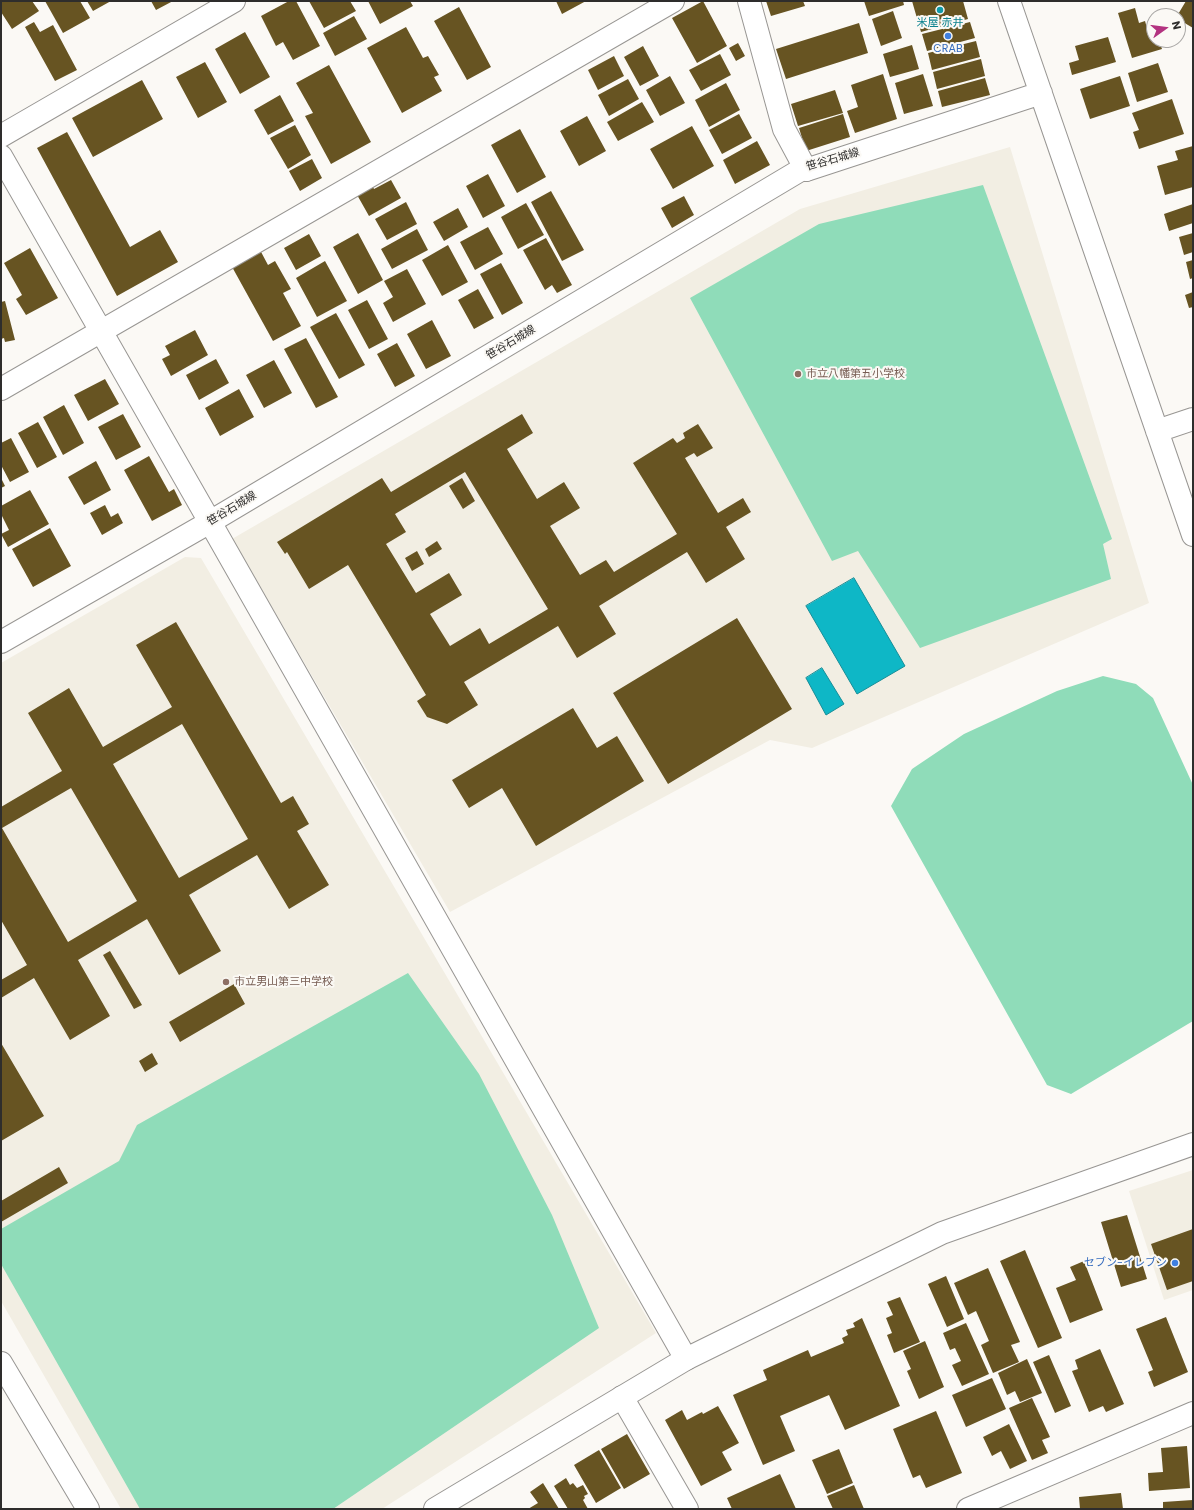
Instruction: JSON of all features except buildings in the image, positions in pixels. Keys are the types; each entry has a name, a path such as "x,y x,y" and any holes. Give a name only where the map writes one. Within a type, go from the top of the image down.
{"street":[{"path":"1,136 234,1"},
{"path":"1,390 674,1"},
{"path":"749,1 784,129 806,170"},
{"path":"1009,1 1193,535"},
{"name":"笹谷石城線","path":"1,642 210,522 804,168 806,170 1040,93"},
{"path":"1,156 686,1359"},
{"path":"1157,431 1193,419"},
{"path":"436,1509 686,1359 942,1233 1193,1144"},
{"path":"1,1363 88,1509"},
{"path":"622,1397 687,1509"},
{"path":"968,1509 1193,1413"}],"shaded area":[{"name":"市立八幡第五小学校","path":"1010,147 1149,603 812,748 770,740 450,912 232,539 800,209"},
{"name":"市立男山第三中学校","path":"185,557 201,558 656,1333 382,1509 121,1509 1,1301 1,663"},
{"path":"1193,1170 1193,1290 1164,1300 1129,1191"}],"green space":[{"path":"983,185 1112,539 1103,544 1111,579 920,648 858,551 832,561 690,298 819,224"},
{"path":"1103,676 1136,684 1153,698 1193,785 1193,1021 1071,1094 1047,1085 891,806 912,769 964,734 1057,691"},
{"path":"408,973 479,1074 552,1215 599,1328 333,1509 140,1509 1,1264 1,1229 119,1161 137,1125"}],"water":[{"path":"854,578 905,666 857,694 806,606"},
{"path":"822,668 844,704 826,715 806,678"}],"place":[{"name":"米屋 赤井","path":"940,10"},
{"name":"CRAB","path":"948,36"},
{"name":"市立八幡第五小学校","path":"798,374"},
{"name":"市立男山第三中学校","path":"226,982"},
{"name":"セブン-イレブン","path":"1175,1263"}]}
